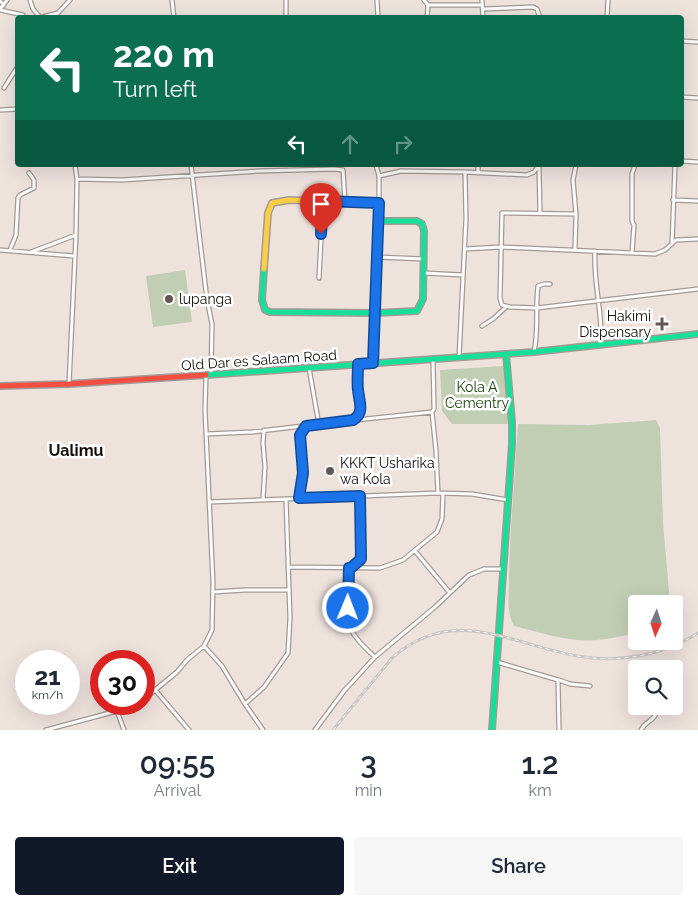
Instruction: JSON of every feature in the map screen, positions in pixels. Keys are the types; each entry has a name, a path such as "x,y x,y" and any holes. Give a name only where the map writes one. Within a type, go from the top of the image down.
{"street":[{"path":"0,0 4,5"},
{"path":"7,0 0,10 23,15"},
{"path":"30,0 38,15"},
{"path":"48,15 58,13 70,0"},
{"path":"172,0 174,15"},
{"path":"286,0 286,15"},
{"path":"377,0 378,15"},
{"path":"424,0 428,5 427,15"},
{"path":"482,0 483,15"},
{"path":"607,15 608,0"},
{"path":"428,5 533,7 537,9 539,15"},
{"path":"684,41 698,42"},
{"path":"4,88 15,71"},
{"path":"684,97 698,98"},
{"path":"1,110 15,109"},
{"path":"684,161 698,162"},
{"path":"68,384 76,235 77,179 75,167"},
{"path":"189,730 156,691 204,646 212,630 213,592 206,434 212,324 207,300 191,167"},
{"path":"259,167 260,171"},
{"path":"373,363 379,221 379,176 377,167"},
{"path":"423,167 423,172"},
{"path":"478,167 478,173"},
{"path":"379,176 401,172 465,172 527,175 534,172 538,167"},
{"path":"539,167 540,213"},
{"path":"575,250 576,214 573,180 576,167"},
{"path":"632,253 632,174 634,167"},
{"path":"672,244 674,167"},
{"path":"77,179 108,181 260,171 306,171 328,168 343,170 346,203"},
{"path":"459,357 465,172"},
{"path":"10,250 16,235 18,198 34,188 34,180 29,173"},
{"path":"673,200 698,201"},
{"path":"379,203 323,201 278,201 272,203 269,208 262,277 262,300 266,311 375,313 417,311 423,299 424,259 422,224 414,220 379,221"},
{"path":"319,278 323,201"},
{"path":"576,214 502,213 500,302 506,307 537,308 698,289"},
{"path":"30,252 76,235"},
{"path":"464,249 501,247 655,254 678,240 698,239"},
{"path":"0,250 74,256"},
{"path":"595,251 594,268 602,325 601,345"},
{"path":"377,257 424,259"},
{"path":"423,273 463,275"},
{"path":"534,352 537,338 538,286 550,284"},
{"path":"482,326 506,307"},
{"name":"Old Dar es Salaam Road","path":"0,386 68,384 534,352 698,334"},
{"path":"492,730 504,569 512,422 506,354"},
{"path":"288,567 380,568 403,560 437,532 441,524 441,493 432,412 434,408 433,359"},
{"path":"353,420 359,416 361,406 358,390 358,364"},
{"path":"309,368 319,425"},
{"path":"206,434 319,425 432,412"},
{"path":"299,498 303,473 300,435 306,426"},
{"path":"263,499 265,468 264,430"},
{"path":"208,502 441,493 472,494 508,500"},
{"path":"360,496 360,567"},
{"path":"245,704 264,686 288,653 290,618 286,499"},
{"path":"415,552 450,593"},
{"path":"361,559 351,567 348,592 348,623 362,644 375,657"},
{"path":"315,730 344,691 375,657 469,575 477,570 504,569"},
{"path":"213,592 289,590"},
{"path":"204,646 222,666 263,730"},
{"path":"497,662 570,684 590,686"},
{"path":"558,680 560,690 559,730"},
{"path":"560,690 570,684"},
{"path":"46,730 103,715"},
{"path":"118,715 124,730"},
{"path":"641,730 644,724 656,715"}],"green space":[{"name":"lupanga","path":"185,270 192,322 153,327 146,276"},
{"name":"Kola A Cementry","path":"503,366 509,424 452,424 442,411 440,370"},
{"path":"656,420 660,428 663,522 669,595 628,595 628,635 607,639 585,640 554,636 514,626 511,621 508,596 518,424 589,425"}],"railway":[{"path":"333,730 392,658 415,642 437,633 460,630 482,632 577,656 608,659 640,656 655,652 684,641 698,633"}],"traffic: fast":[{"path":"264,269 262,300 265,310 270,312 375,313 417,311 423,299 424,231 422,224 417,221 379,221"},
{"path":"206,375 534,352 698,334"},
{"path":"492,730 512,445 512,422 506,354"}],"traffic: slow":[{"path":"264,269 268,213 272,203 289,200 379,203"}],"traffic: jam":[{"path":"0,386 69,384 206,375"}],"place":[{"name":"lupanga","path":"169,299"},
{"name":"Hakimi Dispensary","path":"662,324"},
{"name":"KKKT Usharika wa Kola","path":"330,471"}],"district":[{"name":"Ualimu","path":"76,450"}],"route":[{"path":"321,234 323,201 379,203 373,363 358,364 358,390 361,406 359,416 353,420 306,426 300,435 303,473 299,498 360,496 361,559 349,568 348,608"}]}
